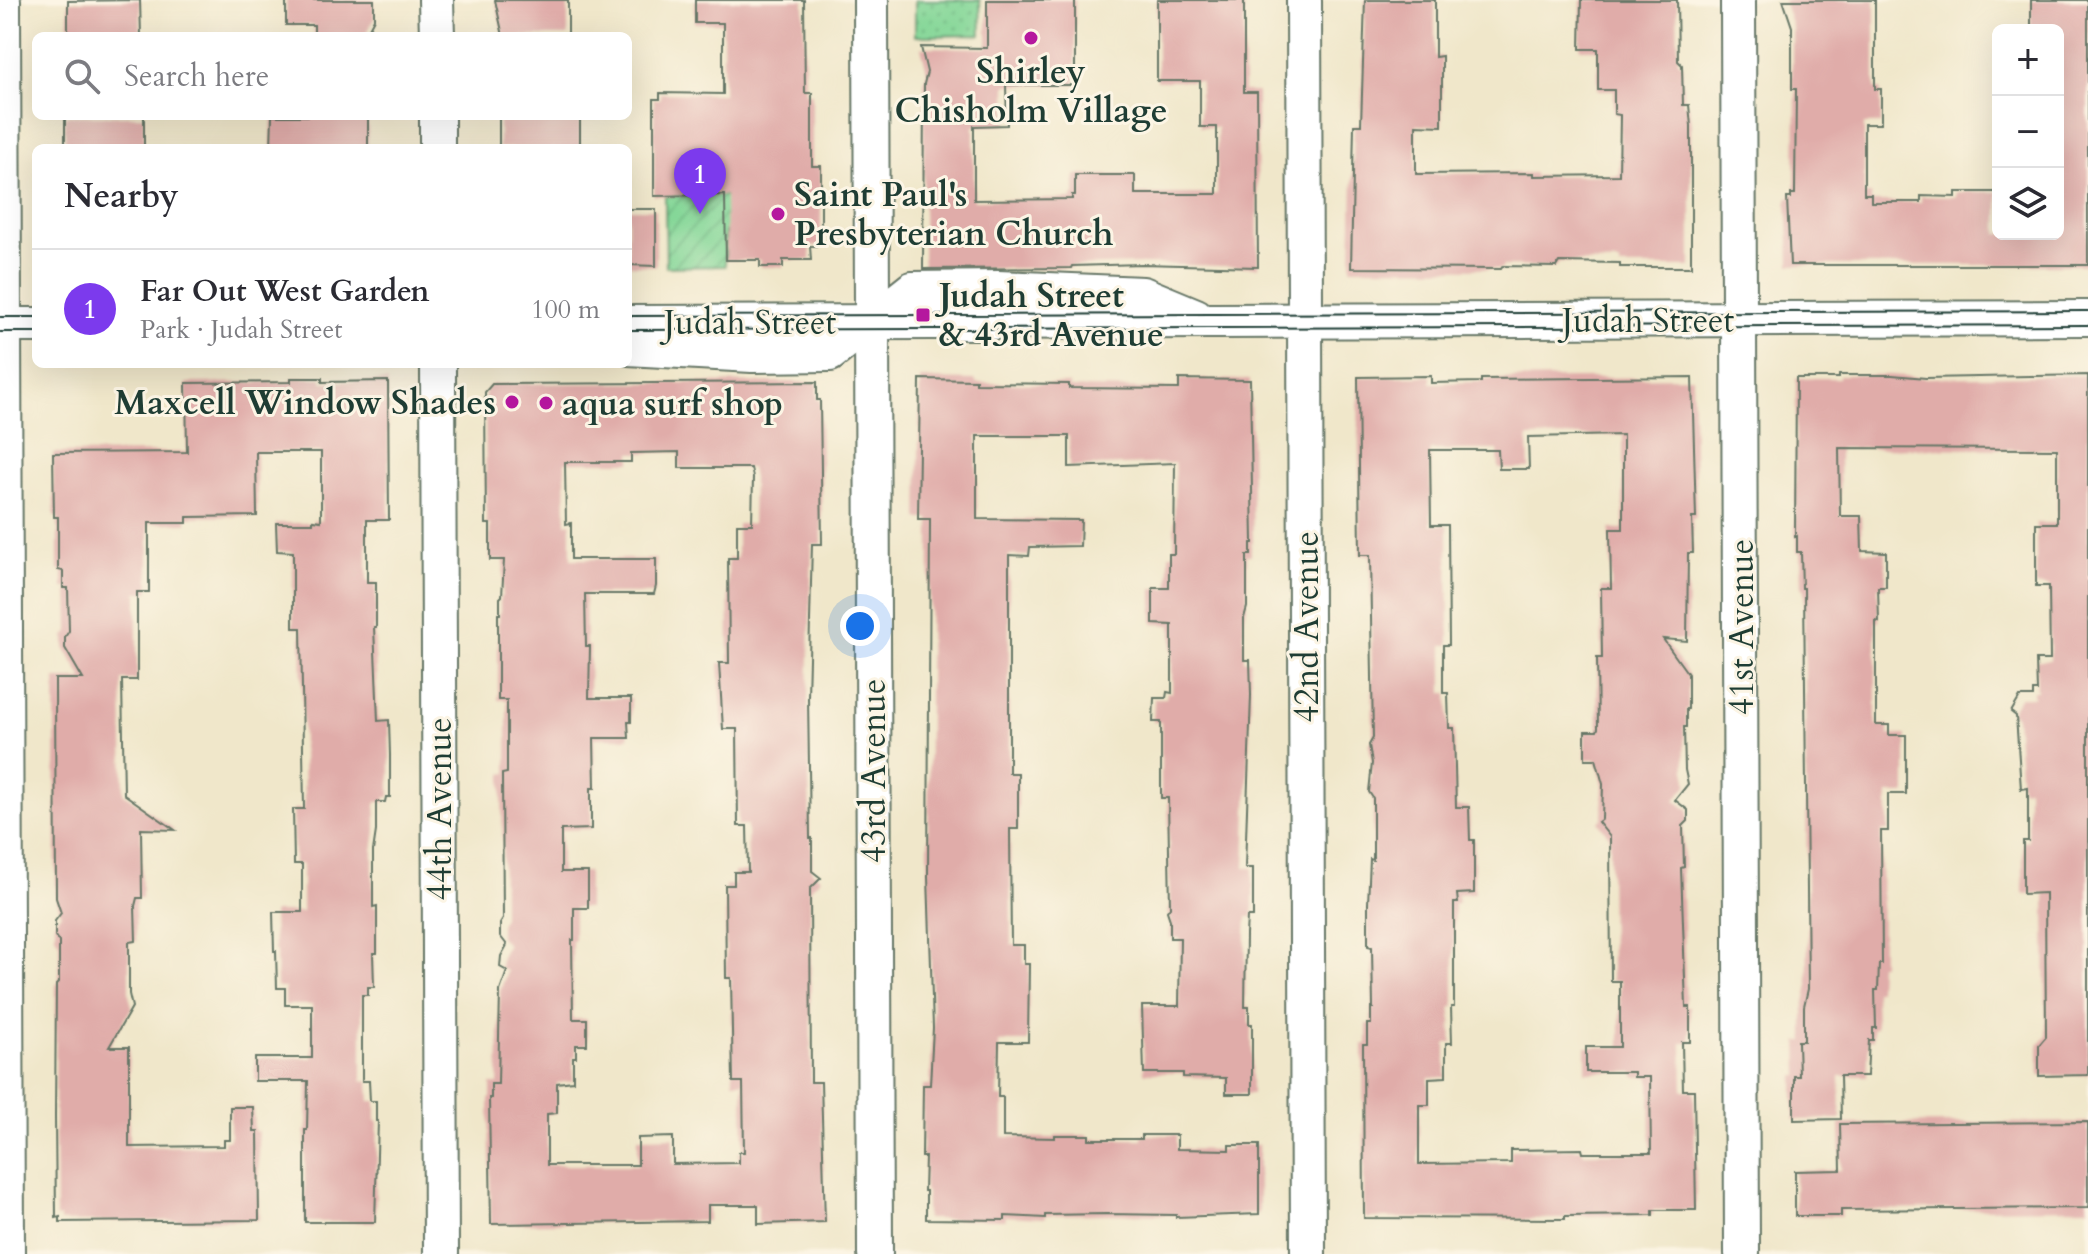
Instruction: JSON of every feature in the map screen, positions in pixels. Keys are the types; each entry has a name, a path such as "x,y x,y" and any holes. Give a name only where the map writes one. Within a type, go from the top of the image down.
{"street":[{"path":"3,0 13,325 7,1254"},
{"path":"436,0 437,32"},
{"name":"43rd Avenue","path":"871,0 875,1254"},
{"name":"42nd Avenue","path":"1304,0 1308,1254"},
{"name":"41st Avenue","path":"1738,0 1742,1254"},
{"path":"437,120 437,144"},
{"name":"Judah Street","path":"632,323 2088,318"},
{"name":"Judah Street","path":"632,348 752,355 830,354 872,322"},
{"name":"44th Avenue","path":"438,368 441,1254"}],"green space":[{"path":"915,0 980,0 981,35 915,36"},
{"path":"735,195 735,232 725,232 725,266 666,267 665,196"}],"building":[{"path":"140,0 141,32 68,32 68,1"},
{"path":"286,0 374,0 374,19 367,32 314,32 314,25 286,25"},
{"path":"495,0 568,0 568,32 502,32"},
{"path":"695,0 804,0 805,93 812,93 812,166 821,166 821,246 810,246 811,260 783,260 783,267 760,267 760,260 726,260 725,195 654,196 654,99 660,99 660,93 723,94 723,23 695,23"},
{"path":"987,0 1075,0 1075,85 1006,85 1007,125 974,126 974,200 1072,199 1075,195 1075,175 1135,175 1135,194 1217,194 1217,127 1200,127 1200,81 1157,81 1157,0 1244,0 1244,92 1257,92 1258,267 1142,264 923,269 924,84 927,72 921,47 987,48"},
{"path":"1365,0 1435,0 1435,57 1442,56 1442,126 1416,125 1416,174 1534,173 1534,176 1619,175 1620,115 1614,114 1614,90 1598,90 1598,49 1580,49 1581,0 1677,0 1678,61 1682,65 1683,105 1689,105 1691,126 1691,267 1620,267 1620,263 1559,262 1556,267 1503,266 1501,269 1351,268 1354,125 1361,125"},
{"path":"1783,0 1875,0 1875,89 1881,89 1881,124 1864,124 1864,194 1871,194 1871,202 1921,202 1921,196 1956,197 1956,192 1992,192 1992,240 2064,240 2064,24 2031,24 2031,0 2088,0 2088,265 1790,265 1787,198 1795,194 1796,89 1792,89 1792,27"},
{"path":"65,120 144,120 144,144 65,144"},
{"path":"272,120 368,120 368,144 271,144"},
{"path":"499,120 580,120 580,144 499,144"},
{"path":"632,209 656,209 656,266 632,265"},
{"path":"1839,375 1926,378 2088,375 2088,1075 2039,1076 2039,1045 2046,1037 2045,893 2023,894 2023,841 2028,841 2028,788 2021,789 2016,716 2011,712 2020,697 2033,697 2033,691 2037,691 2036,660 2050,660 2049,586 2036,586 2036,523 2057,523 2057,449 1839,448 1840,516 1861,516 1862,551 1886,552 1886,587 1878,587 1879,622 1876,621 1876,725 1889,725 1889,735 1906,735 1906,794 1888,794 1888,831 1881,831 1882,964 1879,964 1878,990 1875,990 1876,1028 1873,1028 1873,1040 1869,1040 1867,1076 1840,1076 1841,1119 1794,1120 1794,1076 1799,1076 1798,1041 1804,1041 1804,1006 1808,989 1804,588 1801,552 1797,552 1795,537 1796,378 1839,378"},
{"path":"1431,376 1431,383 1481,382 1481,379 1692,377 1696,518 1692,518 1693,553 1688,553 1687,641 1663,639 1688,674 1688,709 1684,727 1688,784 1675,800 1688,810 1688,821 1683,826 1684,867 1681,868 1690,1042 1682,1042 1683,1090 1694,1090 1696,1210 1653,1210 1653,1215 1565,1216 1565,1219 1364,1218 1363,1044 1367,1044 1367,1024 1371,1024 1373,1008 1368,904 1370,859 1373,860 1369,745 1373,738 1370,555 1360,555 1358,377","holes":["1623,435 1623,529 1610,529 1611,588 1601,588 1602,658 1597,658 1598,728 1597,731 1585,731 1585,759 1596,759 1603,784 1602,819 1598,822 1610,837 1611,981 1620,981 1620,1047 1586,1047 1586,1072 1634,1072 1634,1077 1650,1077 1651,1153 1583,1153 1582,1149 1511,1150 1511,1163 1419,1164 1419,1105 1429,1105 1429,1078 1446,1077 1446,1043 1452,1043 1454,903 1458,903 1457,894 1474,893 1474,840 1470,840 1469,807 1456,807 1454,728 1449,728 1448,693 1443,693 1443,645 1449,645 1448,525 1431,525 1430,450 1498,450 1499,469 1529,469 1528,437"]},
{"path":"291,378 322,378 322,382 388,381 389,520 367,520 367,582 376,582 374,627 378,721 389,720 390,755 390,797 386,797 385,802 376,802 373,907 377,906 377,953 373,953 374,987 368,987 368,995 362,995 362,1081 369,1081 370,1101 376,1101 378,1121 375,1222 305,1222 308,1081 255,1081 255,1058 312,1058 312,1005 285,1005 285,988 277,988 274,951 273,912 302,912 302,864 294,864 293,809 304,809 301,628 293,628 293,552 277,551 276,523 321,521 321,452 256,452 257,516 187,517 187,523 149,523 149,592 137,592 137,680 122,680 124,794 175,830 141,829 142,898 137,898 135,906 136,941 129,942 132,1007 109,1047 129,1047 129,1147 224,1146 224,1140 230,1140 230,1107 253,1107 254,1131 258,1131 259,1220 60,1222 60,1217 56,1218 55,1117 59,942 55,936 55,921 61,913 56,898 55,679 83,679 65,648 65,637 69,631 68,588 63,588 63,571 58,570 53,453 187,452 186,383 291,382"},
{"path":"920,379 1069,384 1069,388 1179,389 1179,379 1250,380 1253,543 1251,555 1247,555 1244,660 1250,660 1251,695 1245,868 1253,868 1253,917 1247,917 1245,1007 1249,1007 1249,1024 1252,1024 1252,1094 1226,1094 1226,1078 1144,1073 1142,1006 1179,1006 1180,938 1170,938 1167,911 1170,907 1168,798 1161,798 1161,722 1153,722 1154,698 1166,698 1167,692 1172,693 1172,625 1153,624 1153,588 1169,588 1169,554 1174,554 1175,463 1069,467 1069,436 977,436 977,519 1081,520 1080,546 1030,547 1029,556 1009,555 1009,773 1018,773 1018,829 1010,829 1011,945 1024,945 1024,964 1029,964 1028,1042 999,1042 998,1097 1003,1097 1003,1137 1089,1135 1089,1139 1142,1139 1142,1135 1177,1135 1177,1149 1229,1150 1229,1145 1259,1145 1259,1214 926,1219 925,1157 922,1157 923,1085 930,1085 933,1028 928,876 930,519 918,519"},
{"path":"817,382 817,400 820,400 822,544 812,544 808,697 812,871 821,878 810,889 811,1082 821,1082 825,1222 758,1224 758,1205 708,1205 708,1221 491,1224 489,1098 491,1084 498,1084 500,991 507,971 500,967 507,945 500,936 500,924 503,919 502,774 507,773 507,700 498,700 498,614 504,560 490,560 490,524 486,524 485,392 492,384","holes":["679,452 679,468 751,468 753,477 752,524 737,524 737,558 728,558 729,663 719,663 723,729 737,729 738,826 747,826 748,872 734,872 734,885 725,885 726,978 731,978 733,1082 743,1082 744,1152 739,1152 739,1163 673,1164 673,1137 638,1138 638,1165 547,1165 547,1114 557,1113 557,1083 573,1081 576,1045 587,1045 587,1019 573,1019 572,940 574,908 588,908 588,872 561,872 561,830 591,829 591,788 595,788 594,738 629,738 628,722 631,722 631,698 589,698 590,646 586,646 585,594 654,594 656,586 656,559 571,559 571,523 566,524 565,462 631,462 631,453"]},
{"path":"2088,1122 2088,1208 1841,1210 1841,1216 1795,1216 1795,1171 1841,1170 1840,1124"}],"tram line":[{"path":"632,316 2088,311"},
{"path":"0,317 32,317"},
{"path":"632,330 2088,325"},
{"path":"0,332 32,332"}],"place":[{"name":"Shirley Chisholm Village","path":"1031,38"},
{"name":"Far Out West Garden","path":"700,214"},
{"name":"Saint Paul's Presbyterian Church","path":"778,214"},
{"name":"Judah Street & 43rd Avenue","path":"923,315"},
{"name":"Maxcell Window Shades","path":"512,402"},
{"name":"aqua surf shop","path":"546,403"}]}
